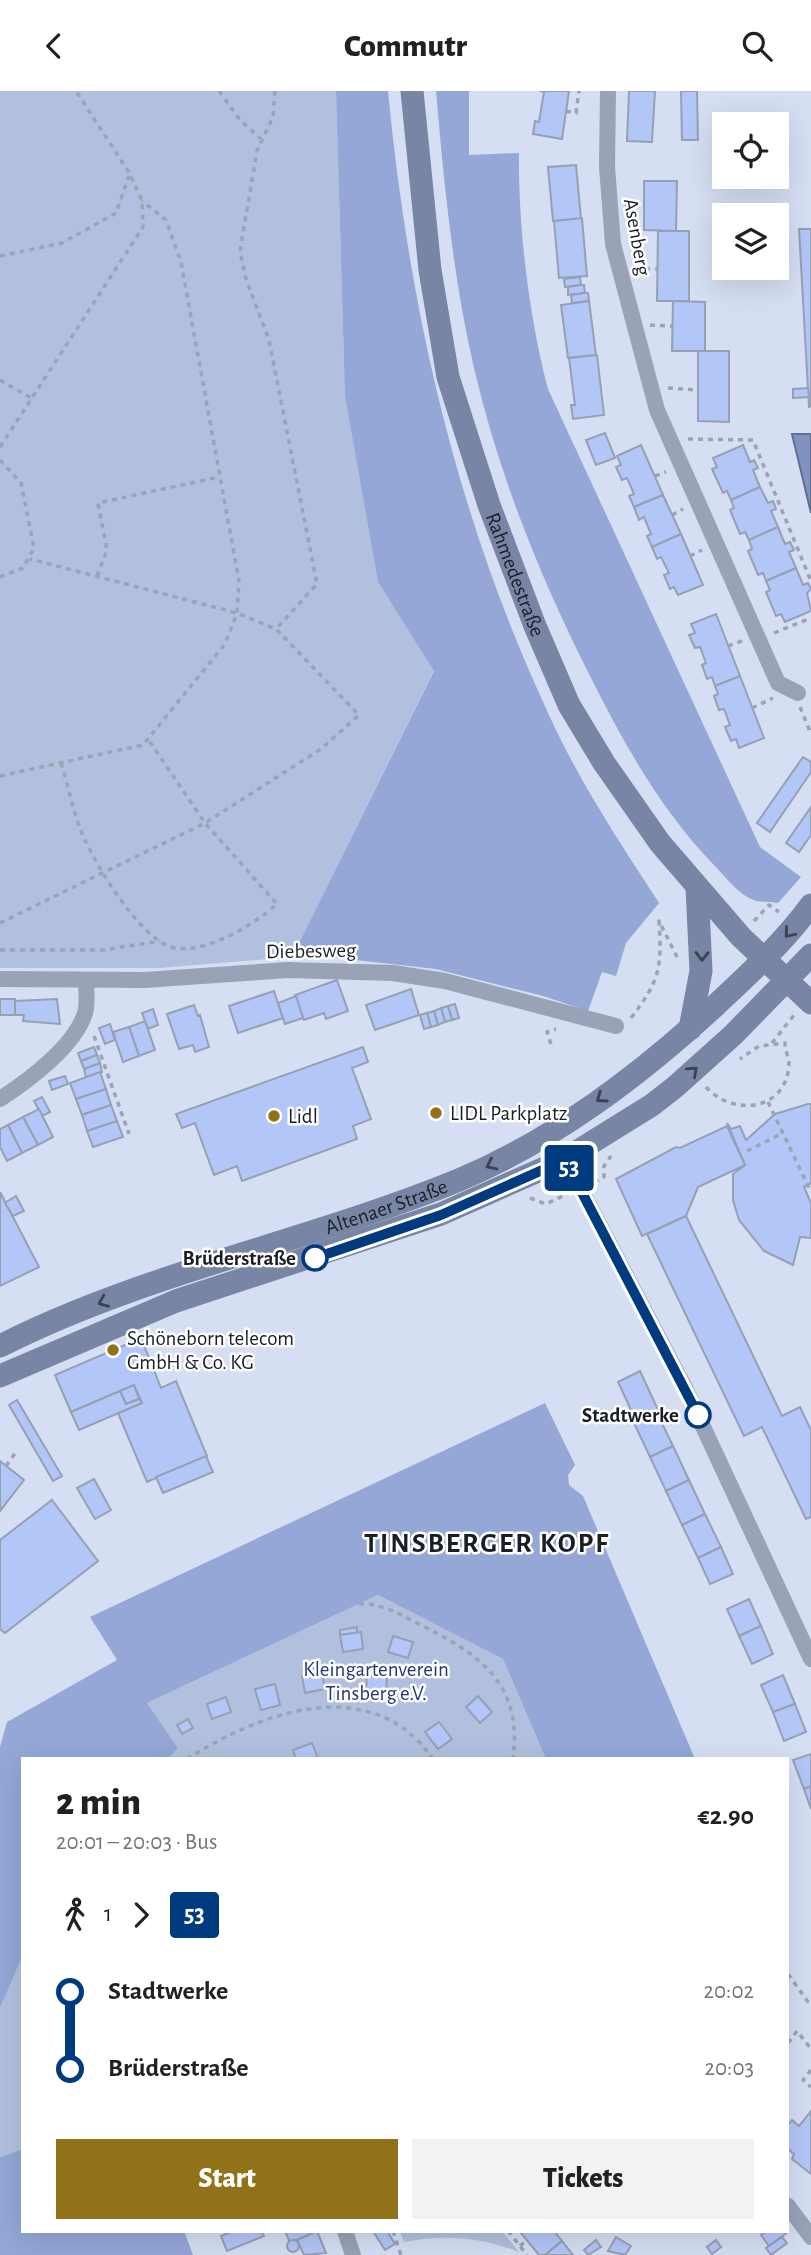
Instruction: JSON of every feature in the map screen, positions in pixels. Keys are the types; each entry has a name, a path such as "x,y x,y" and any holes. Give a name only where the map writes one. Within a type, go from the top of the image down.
{"main road":[{"name":"Rahmedestraße","path":"412,91 430,270 448,377 489,505 535,626 569,705 632,803 697,888 765,960 809,1001"},
{"path":"690,1029 701,971 697,888"},
{"name":"Altenaer Straße","path":"30,1361 9,1341 166,1277 457,1180 551,1132 652,1064 765,960 811,905"},
{"name":"Altenaer Straße","path":"0,1376 176,1301 441,1215 565,1160 652,1105 733,1035 811,955"},
{"path":"551,1132 565,1160"},
{"path":"213,1262 223,1287"},
{"path":"166,1277 176,1301"}],"street":[{"name":"Asenberg","path":"608,91 607,167 613,244 651,387 670,439 778,683 798,693"},
{"name":"Diebesweg","path":"0,979 199,978 288,970 393,973 445,981 616,1027"},
{"path":"0,1099 51,1060 81,1021 86,1012 86,980"},
{"path":"565,1160 698,1415 811,1659"},
{"path":"789,2207 811,2237"},
{"path":"346,2233 353,2255"}],"path":[{"path":"0,447 143,226 142,201 130,174 76,91"},
{"path":"219,91 240,120 262,139"},
{"path":"275,91 273,117 257,151 240,251 246,279 269,340 317,584 276,629"},
{"path":"566,111 576,113 579,91"},
{"path":"0,256 62,243 116,213 130,174"},
{"path":"0,776 143,745 226,644 237,613 239,581 181,263 166,220 142,201"},
{"path":"0,380 31,398"},
{"path":"651,387 698,390"},
{"path":"670,439 753,439 811,582"},
{"path":"0,460 21,484 34,548 23,569 0,577"},
{"path":"97,576 107,550 98,503 219,477"},
{"path":"0,923 205,823 321,750 359,715 276,629 237,613 30,559"},
{"path":"759,639 811,618"},
{"path":"798,693 802,718 811,734"},
{"path":"61,763 85,841 125,905 168,946 194,948 229,936 277,905 205,823 148,739"},
{"path":"616,1027 624,1027 654,982 662,964 659,921 681,966"},
{"path":"0,950 103,950 160,941"},
{"path":"772,1043 809,1001"},
{"path":"81,1021 96,1038 129,1134"},
{"path":"706,1087 726,1103 755,1107 768,1102 783,1081 789,1065 785,1043"},
{"path":"768,1102 811,1192"},
{"path":"747,1151 784,1132"},
{"path":"6,1466 16,1452"},
{"path":"359,1604 378,1603 465,1648 484,1663 501,1688 512,1714 515,1744 513,1757"},
{"path":"190,1757 223,1736 296,1709 320,1706 377,1716 414,1739 431,1757"},
{"path":"789,1975 811,2006"},
{"path":"789,2042 797,2032 811,2049"},
{"path":"811,2070 803,2080 811,2087"},
{"path":"394,2233 401,2255"},
{"path":"510,2233 527,2255"},
{"path":"520,2246 527,2240"}],"green space":[{"path":"0,91 336,91 345,397 378,582 434,670 292,957 160,968 0,968"},
{"name":"Kleingartenverein Tinsberg e.V.","path":"378,1595 503,1659 545,1757 170,1757 178,1748 147,1703"},
{"path":"21,1960 21,2150 0,2157 0,2008"},
{"path":"401,2233 504,2233 519,2252 462,2238 404,2242"}],"shaded area":[{"path":"336,91 388,91 397,172 424,332 463,488 488,564 516,640 573,764 659,903 626,943 616,976 602,972 588,1011 543,996 436,969 310,955 292,957 434,671 378,582 345,397"},
{"path":"436,91 469,91 469,155 519,153 520,211 526,272 535,332 548,389 760,847 801,877 778,903 757,901 739,891 694,843 659,798 602,699 538,563 508,486 474,368 460,300 450,230"},
{"path":"792,434 811,434 811,513"},
{"path":"545,1403 575,1465 568,1475 569,1485 583,1496 694,1757 545,1757 503,1659 378,1595 147,1703 178,1748 170,1757 21,1757 21,1960 0,2008 0,1747 7,1722 117,1660 90,1617"},
{"path":"21,2150 21,2233 185,2233 193,2255 0,2255 0,2157"}],"building":[{"path":"540,91 569,91 562,139 533,134 535,121 539,122 544,92"},
{"path":"629,91 655,91 652,142 627,141"},
{"path":"681,91 697,91 698,140 682,140"},
{"path":"576,165 581,219 553,221 548,167"},
{"path":"644,181 677,181 676,231 644,230"},
{"path":"582,218 587,276 559,278 554,221"},
{"path":"799,229 811,229 809,407"},
{"path":"658,231 689,231 689,301 657,301"},
{"path":"580,277 581,285 565,287 564,279"},
{"path":"584,285 585,293 568,295 568,287"},
{"path":"588,293 589,301 572,303 571,295"},
{"path":"589,301 596,355 568,358 561,305"},
{"path":"673,301 705,302 705,351 672,351"},
{"path":"698,351 729,351 729,422 698,421"},
{"path":"597,355 604,415 573,419 571,405 575,405 569,358"},
{"path":"808,388 809,397 793,398 793,389"},
{"path":"605,433 615,458 596,465 586,440"},
{"path":"641,445 663,495 634,507 629,496 634,494 627,478 622,480 616,467 621,465 617,456"},
{"path":"743,445 750,462 754,460 758,468 753,470 760,487 731,500 727,491 723,493 712,469 717,467 713,458"},
{"path":"760,487 768,503 773,501 776,509 771,511 778,527 749,540 745,532 740,534 730,510 734,508 731,500"},
{"path":"663,495 681,534 652,547 647,536 651,534 644,517 639,520 634,507"},
{"path":"778,527 785,544 790,542 794,550 789,552 796,568 766,581 763,573 758,575 748,551 752,549 749,540"},
{"path":"681,534 703,585 678,595 674,587 670,589 664,575 669,573 661,557 657,559 652,547"},
{"path":"796,568 803,585 808,583 811,589 807,593 811,611 785,622 781,614 776,616 766,592 770,590 766,581"},
{"path":"716,614 740,676 715,686 712,677 707,679 702,665 706,663 700,647 695,648 689,635 695,633 691,624"},
{"path":"740,676 764,738 739,748 736,739 731,741 725,727 730,725 724,709 719,710 714,696 718,694 715,686"},
{"path":"803,757 811,762 811,772 770,832 757,823"},
{"path":"811,807 811,835 799,852 786,843"},
{"path":"337,980 348,1011 326,1019 324,1013 304,1020 295,995"},
{"path":"411,989 419,1015 375,1030 366,1005"},
{"path":"274,991 283,1018 238,1033 229,1006"},
{"path":"296,996 303,1018 285,1024 278,1003"},
{"path":"0,999 15,999 15,1015 0,1015"},
{"path":"57,999 60,1024 23,1021 24,1015 15,1015 15,1001"},
{"path":"455,1004 459,1018 452,1020 448,1006"},
{"path":"194,1005 198,1016 200,1015 209,1047 195,1052 193,1045 179,1049 167,1014"},
{"path":"448,1006 452,1020 445,1022 441,1008"},
{"path":"441,1008 445,1022 438,1025 434,1011"},
{"path":"153,1009 158,1025 148,1029 142,1013"},
{"path":"434,1011 438,1025 431,1027 427,1013"},
{"path":"427,1013 431,1027 424,1029 420,1015"},
{"path":"145,1021 155,1050 139,1056 129,1027"},
{"path":"110,1024 115,1040 105,1044 99,1028"},
{"path":"129,1027 139,1056 123,1062 113,1032"},
{"path":"94,1047 97,1055 81,1061 78,1053"},
{"name":"Lidl","path":"363,1047 368,1062 352,1068 371,1119 353,1126 357,1139 242,1181 237,1166 214,1175 195,1123 182,1128 176,1114"},
{"path":"97,1055 100,1063 84,1069 81,1061"},
{"path":"100,1063 102,1072 86,1077 84,1069"},
{"path":"100,1072 106,1089 76,1099 70,1083"},
{"path":"65,1076 68,1084 52,1090 49,1081"},
{"path":"106,1089 111,1105 82,1115 76,1099"},
{"path":"42,1097 50,1112 42,1116 34,1101"},
{"path":"811,1104 811,1183 804,1187 811,1203 811,1238 800,1237 793,1265 764,1251 739,1220 733,1200 733,1174 745,1165 727,1123 731,1129 740,1126 746,1140 775,1114"},
{"path":"111,1105 117,1121 87,1131 82,1115"},
{"path":"39,1109 53,1137 38,1145 23,1117"},
{"path":"23,1117 38,1145 22,1153 8,1125"},
{"path":"117,1121 123,1137 93,1147 87,1131"},
{"path":"8,1125 22,1153 7,1161 0,1147 0,1129"},
{"path":"727,1126 745,1165 698,1187 686,1216 642,1236 616,1179 676,1147 680,1148"},
{"path":"0,1192 39,1267 0,1286"},
{"path":"16,1196 24,1211 13,1216 5,1203"},
{"path":"686,1216 782,1416 800,1407 811,1430 811,1517 806,1519 762,1427 744,1436 647,1234"},
{"path":"141,1338 161,1388 176,1381 207,1456 147,1482 118,1413 142,1403 134,1385 71,1412 55,1375"},
{"path":"640,1371 659,1412 637,1423 618,1382"},
{"path":"134,1385 139,1399 126,1404 120,1391"},
{"path":"120,1391 126,1404 139,1399 142,1403 79,1430 71,1412"},
{"path":"17,1400 62,1476 53,1481 9,1405"},
{"path":"657,1413 673,1446 650,1457 634,1423"},
{"path":"673,1446 689,1480 666,1491 650,1457"},
{"path":"206,1456 213,1472 163,1493 156,1477"},
{"path":"0,1461 24,1480 0,1511"},
{"path":"94,1479 111,1510 95,1519 77,1488"},
{"path":"689,1480 705,1514 682,1525 666,1491"},
{"path":"52,1500 98,1561 5,1633 0,1629 0,1540"},
{"path":"705,1514 721,1547 698,1558 682,1525"},
{"path":"721,1547 733,1574 710,1584 698,1558"},
{"path":"749,1599 761,1626 739,1636 727,1609"},
{"path":"761,1626 773,1654 752,1664 739,1636"},
{"path":"357,1627 357,1633 340,1635 340,1630"},
{"path":"361,1632 363,1649 343,1652 340,1635"},
{"path":"393,1636 413,1642 408,1658 388,1652"},
{"path":"321,1667 322,1672 305,1675 303,1671"},
{"path":"371,1671 387,1672 387,1677 370,1676"},
{"path":"322,1672 325,1689 305,1693 302,1676"},
{"path":"783,1675 795,1704 773,1712 761,1685"},
{"path":"367,1676 387,1677 386,1692 366,1691"},
{"path":"275,1684 280,1705 261,1710 255,1689"},
{"path":"478,1696 492,1712 480,1723 466,1707"},
{"path":"226,1697 231,1712 212,1719 207,1704"},
{"path":"795,1704 806,1732 784,1741 773,1712"},
{"path":"188,1719 193,1728 182,1734 177,1725"},
{"path":"439,1722 452,1739 438,1749 425,1732"},
{"path":"312,1743 318,1757 295,1757 293,1750"},
{"path":"811,1754 811,1786 804,1789 793,1760"},
{"path":"811,1786 811,1809 804,1789"},
{"path":"811,2111 811,2174 792,2159 794,2154 789,2150 789,2124 792,2120 799,2126"},
{"path":"228,2233 263,2233 264,2236 227,2251 221,2236"},
{"path":"286,2233 312,2233 290,2243"},
{"path":"318,2233 326,2253 304,2255 297,2240"},
{"path":"374,2233 388,2233 395,2244 385,2250"},
{"path":"521,2233 556,2233 562,2241 545,2255 539,2255"},
{"path":"764,2233 787,2233 769,2246 761,2235"},
{"path":"616,2237 631,2246 625,2255 608,2251"},
{"path":"782,2237 787,2243 771,2255 766,2248"},
{"path":"293,2240 299,2246 293,2252 287,2246"},
{"path":"596,2240 601,2247 588,2255 584,2250"},
{"path":"716,2240 721,2247 712,2254 707,2247"},
{"path":"562,2241 573,2255 545,2255"}],"bus line":[{"name":"53","path":"315,1258 441,1215 565,1160 698,1415"}],"place":[{"name":"LIDL Parkplatz","path":"436,1113"},
{"name":"Lidl","path":"274,1116"},
{"name":"Brüderstraße","path":"315,1258"},
{"name":"Schöneborn telecom GmbH & Co. KG","path":"113,1350"},
{"name":"Stadtwerke","path":"698,1415"}],"district":[{"name":"TINSBERGER KOPF","path":"487,1544"}]}
